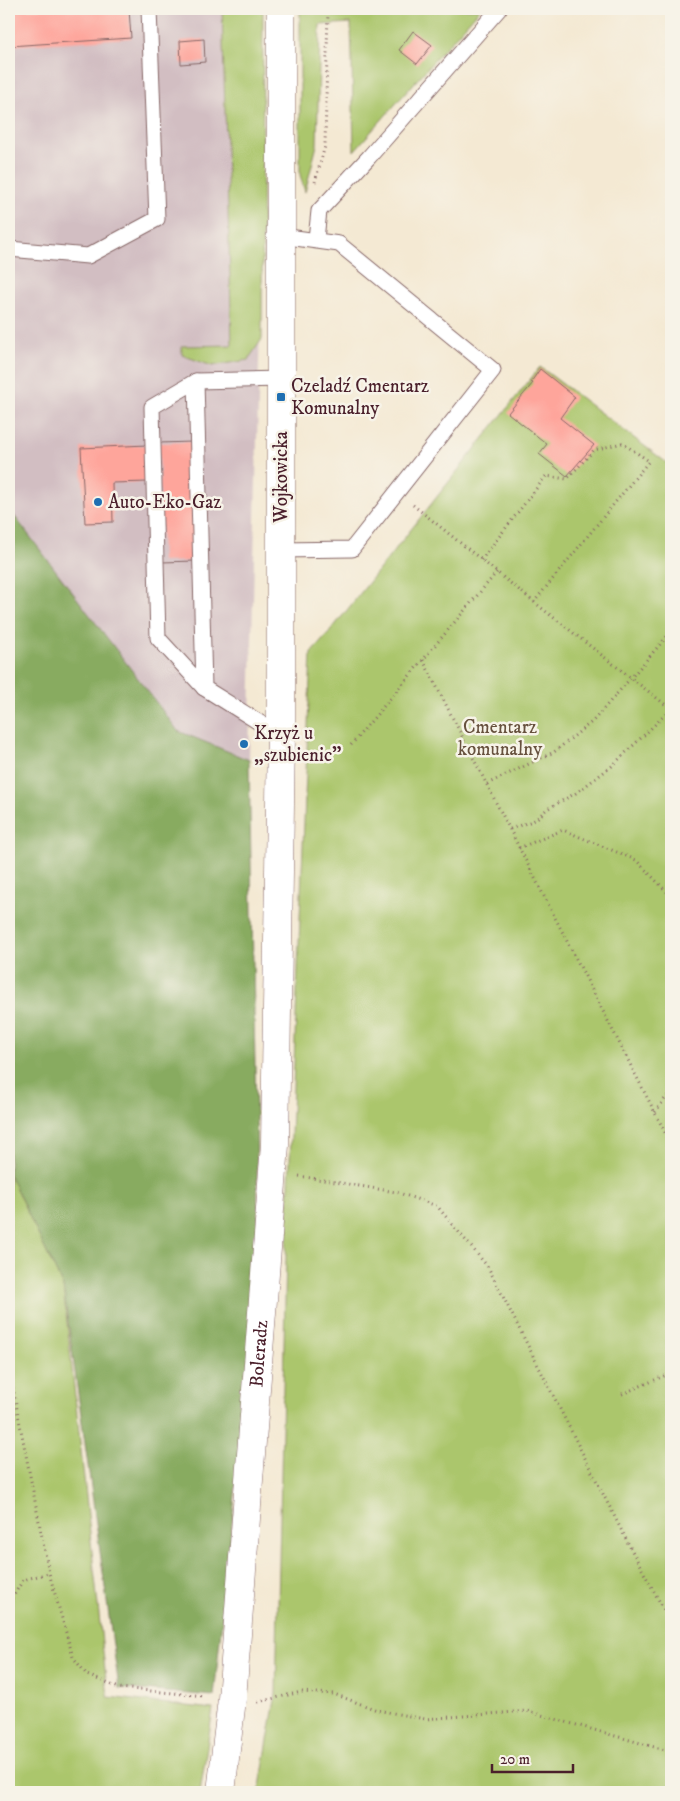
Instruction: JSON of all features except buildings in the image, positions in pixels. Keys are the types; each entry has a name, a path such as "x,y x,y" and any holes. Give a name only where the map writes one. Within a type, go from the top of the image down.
{"street":[{"name":"Wojkowicka","path":"277,915 281,736 281,9"},
{"name":"Boleradz","path":"220,1792 232,1699 275,1145 277,915"}],"lane":[{"path":"9,249 88,256 157,219 149,9"},
{"path":"313,239 319,212 370,157 499,9"},
{"path":"281,550 352,549 494,370 339,244 282,236"},
{"path":"281,736 204,688 158,638 152,407 196,381 282,379"},
{"path":"196,381 204,688"}],"path":[{"path":"315,185 325,146 328,9"},
{"path":"481,560 546,476 567,479 594,450 622,442 648,460 534,602"},
{"path":"397,492 671,709 612,766 576,793 547,809 535,820 510,829"},
{"path":"351,745 496,572"},
{"path":"486,784 554,752 593,721 671,632"},
{"path":"422,660 671,1144"},
{"path":"519,848 563,830 636,860 671,896"},
{"path":"655,1112 671,1091"},
{"path":"273,1172 396,1192 437,1206 488,1267 671,1623"},
{"path":"9,1368 50,1572 73,1657 87,1675 120,1688 262,1702 301,1692 334,1694 376,1710 425,1719 527,1711 613,1736 671,1750"},
{"path":"622,1394 671,1373"},
{"path":"9,1608 11,1600 23,1580 50,1572"}],"shaded area":[{"path":"9,9 255,9 260,321 249,760 178,731 9,509"}],"green space":[{"path":"222,9 263,9 262,339 248,360 212,366 182,355 182,346 232,345"},
{"path":"300,9 480,9 354,151 351,23 320,25 317,145 305,192 300,175"},
{"name":"Cmentarz komunalny","path":"540,367 671,466 671,1792 259,1792 276,1694 286,1257 311,653"},
{"path":"9,509 178,731 249,760 259,1267 214,1696 119,1688 63,1286 9,1174"},
{"path":"9,1174 63,1286 108,1697 213,1709 200,1792 9,1792"}],"place":[{"name":"Czeladź Cmentarz Komunalny","path":"281,397"},
{"name":"Auto-Eko-Gaz","path":"98,502"},
{"name":"Krzyż u „szubienic”","path":"244,744"}]}
